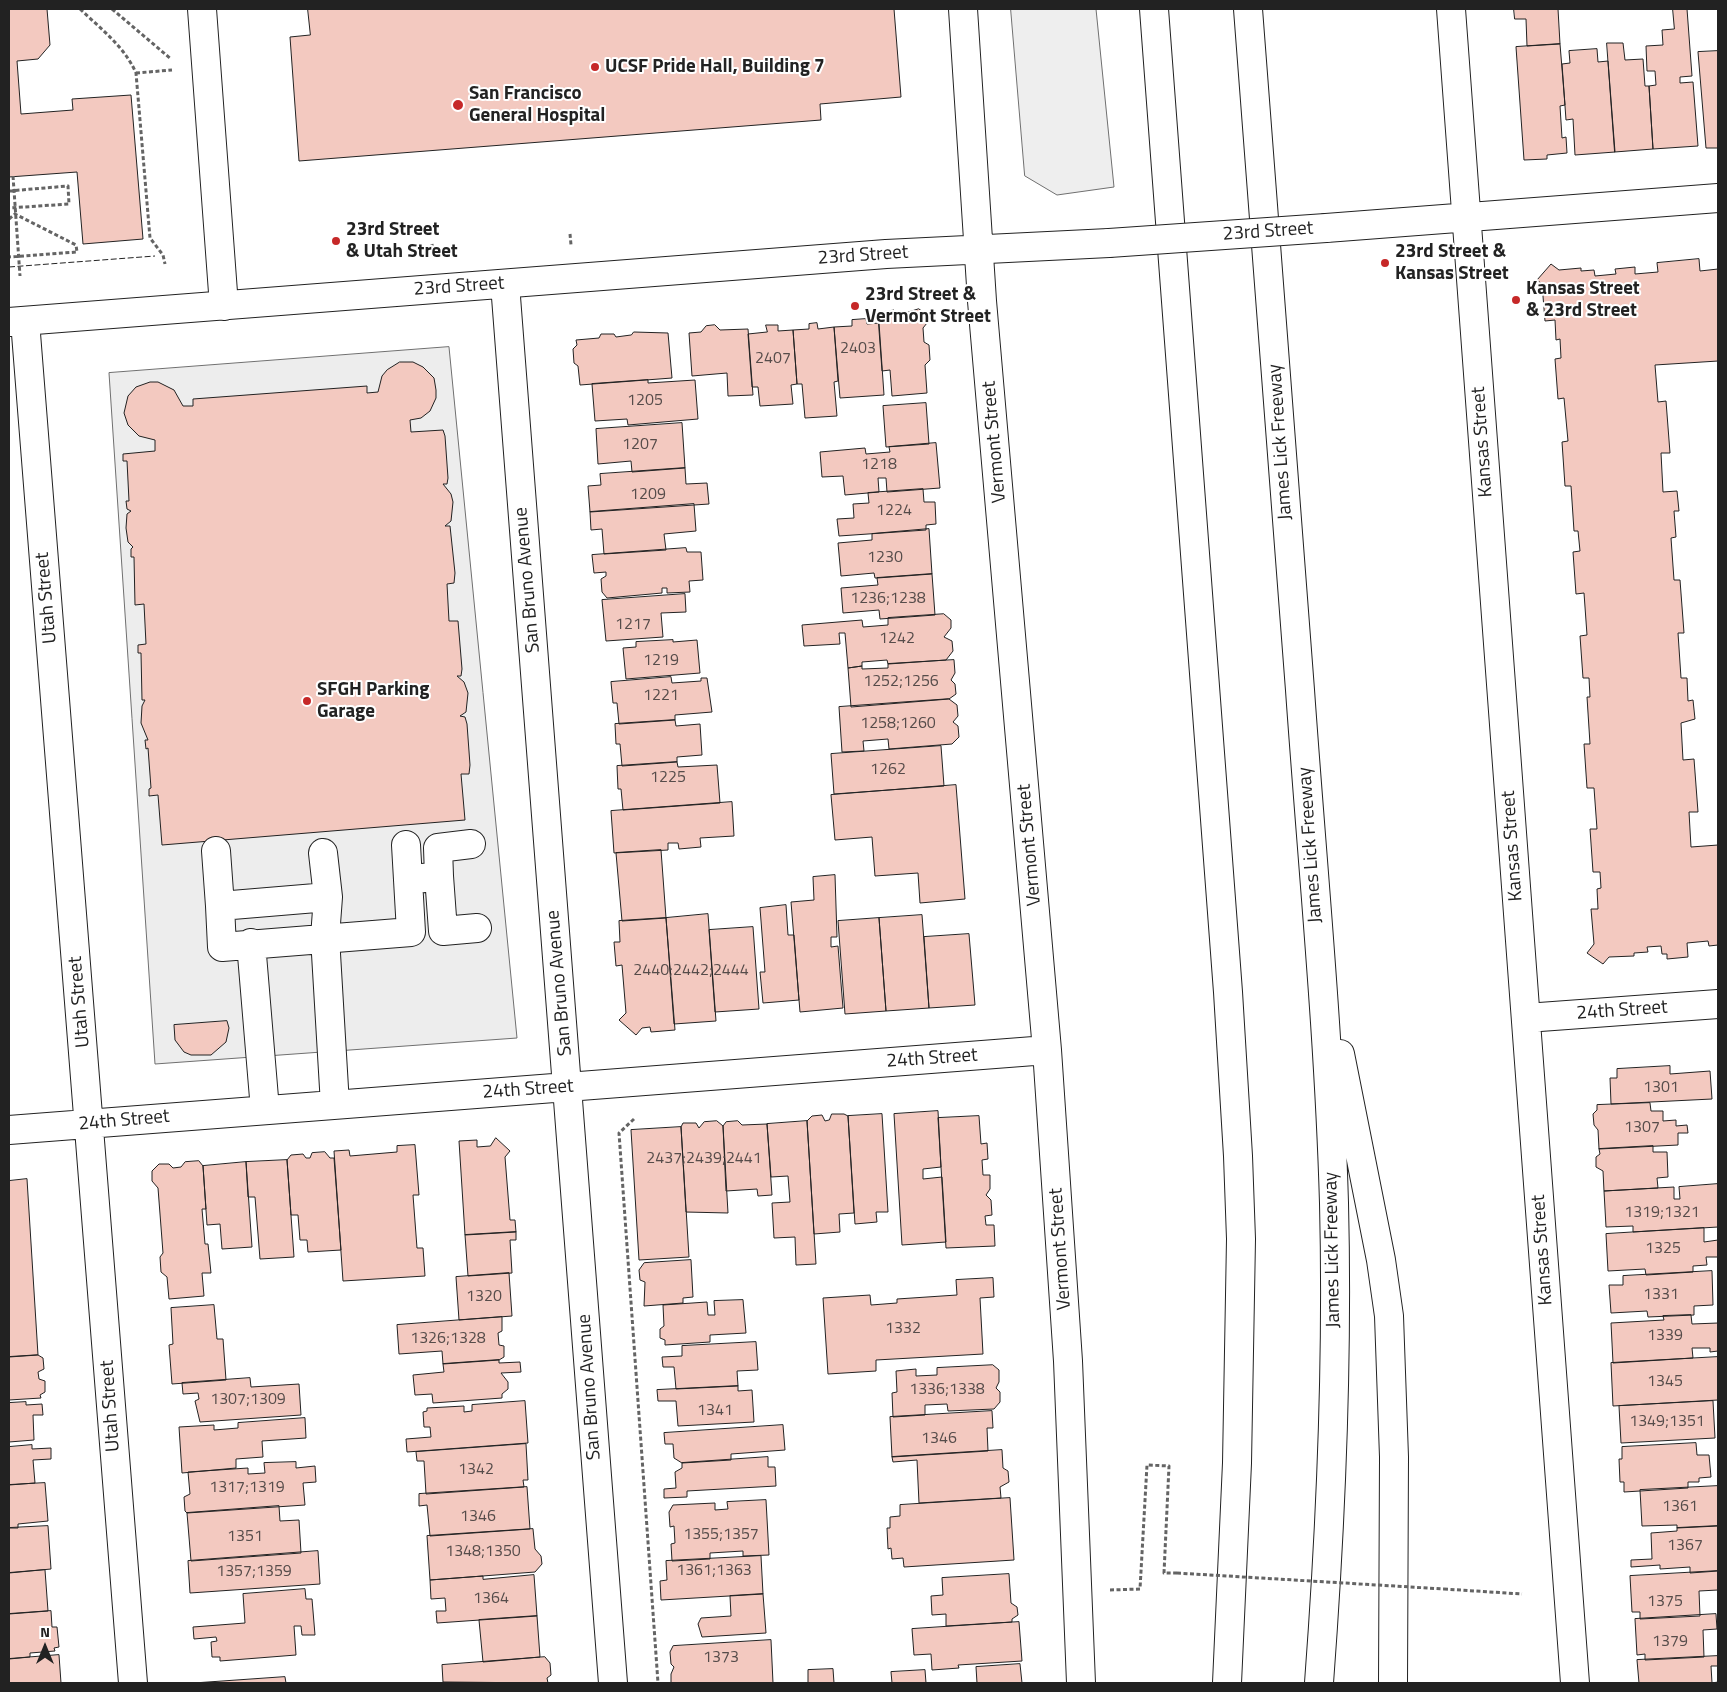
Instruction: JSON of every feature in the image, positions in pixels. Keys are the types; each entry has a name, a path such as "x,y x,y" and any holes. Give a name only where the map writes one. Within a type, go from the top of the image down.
{"main road":[{"name":"Vermont Street","path":"963,9 978,249 1047,1050 1068,1361 1081,1683"},
{"path":"1154,9 1228,992 1238,1156 1241,1239 1237,1453 1227,1683"},
{"name":"James Lick Freeway","path":"1248,9 1319,951 1333,1191 1335,1290 1330,1533 1319,1683"},
{"name":"Kansas Street","path":"1451,9 1576,1683"},
{"path":"198,15 224,306"},
{"name":"23rd Street","path":"17,322 978,249 1109,243 1718,198"},
{"name":"San Bruno Avenue","path":"505,284 569,1087 613,1683"},
{"name":"Utah Street","path":"17,322 90,1124 133,1683"},
{"path":"471,844 438,848 444,931 477,928"},
{"path":"216,852 222,947 252,943 411,932 406,845"},
{"path":"323,853 328,897 325,938 335,1105"},
{"path":"408,880 440,876"},
{"path":"220,906 328,897"},
{"path":"252,943 265,1110"},
{"path":"1319,951 1381,1260 1389,1316 1394,1466 1393,1683"},
{"name":"24th Street","path":"1526,1018 1718,1004"},
{"name":"24th Street","path":"9,1130 1047,1050"}],"path":[{"path":"80,9 120,47 129,58 136,73 150,238 163,255 165,264"},
{"path":"112,9 169,55 173,78"},
{"path":"136,73 173,70"},
{"path":"13,176 20,276"},
{"path":"9,190 68,186 69,204 9,208"},
{"path":"9,219 15,214"},
{"path":"9,257 77,252 76,245 15,214"},
{"path":"570,234 571,246"},
{"path":"432,244 433,254"},
{"path":"634,1119 619,1133 658,1683"},
{"path":"1077,1591 1140,1589 1147,1465 1169,1466 1164,1572 1522,1594"}],"shaded area":[{"path":"1011,9 1096,9 1114,187 1057,195 1025,176"},
{"name":"SFGH Parking Garage","path":"449,347 517,1038 155,1064 109,373"}],"building":[{"path":"9,9 47,9 50,45 38,59 17,61 21,114 73,110 72,99 131,95 143,239 83,244 77,172 9,177"},
{"name":"UCSF Pride Hall, Building 7","path":"308,9 894,9 901,97 820,104 821,120 299,161 290,37 310,35"},
{"path":"1514,9 1558,9 1560,44 1527,46 1526,19 1515,19"},
{"path":"1673,9 1687,9 1692,76 1680,77 1680,83 1693,82 1698,146 1653,149 1649,86 1656,85 1655,71 1647,71 1646,46 1663,45 1662,30 1674,29"},
{"path":"1607,43 1623,43 1625,60 1643,59 1645,86 1649,86 1653,149 1615,152"},
{"path":"1560,44 1565,105 1560,106 1562,138 1566,137 1567,153 1547,155 1547,159 1524,160 1516,47"},
{"path":"1597,49 1598,62 1608,61 1615,152 1575,155 1573,119 1566,120 1562,64 1570,63 1569,51"},
{"path":"1718,51 1718,148 1706,148 1698,52"},
{"path":"1699,259 1700,271 1718,269 1718,361 1655,365 1658,402 1666,401 1670,453 1661,453 1663,492 1677,491 1679,511 1674,511 1676,537 1671,538 1674,580 1680,580 1684,633 1678,633 1681,678 1687,678 1688,701 1693,700 1695,719 1681,723 1683,760 1694,759 1698,812 1689,812 1691,847 1718,845 1718,945 1709,946 1708,941 1687,943 1688,957 1667,959 1667,954 1662,954 1661,946 1647,947 1648,952 1634,953 1634,956 1609,957 1603,964 1587,953 1594,944 1591,909 1598,909 1597,889 1601,888 1600,872 1593,872 1590,829 1597,829 1594,788 1587,788 1584,744 1590,744 1587,697 1590,697 1589,678 1583,678 1580,636 1587,635 1584,593 1576,594 1573,552 1580,551 1578,531 1574,531 1571,486 1565,486 1562,442 1568,441 1564,398 1558,399 1555,359 1561,358 1560,339 1556,340 1555,320 1545,321 1542,284 1537,280 1551,264 1559,270 1581,268 1581,271 1594,270 1595,276 1616,274 1615,269 1635,267 1635,274 1658,272 1657,263"},
{"path":"919,309 927,315 927,323 923,328 924,342 929,345 930,360 925,365 927,393 892,396 890,370 882,371 878,316 882,312 894,310 898,315"},
{"path":"866,319 867,324 879,323 884,395 840,398 834,327 852,326 852,320"},
{"path":"817,323 818,329 834,327 838,381 834,382 837,416 805,418 802,384 797,384 793,330 809,329 809,324"},
{"path":"715,325 720,330 748,329 753,395 728,396 727,373 692,376 689,333 701,332 706,326"},
{"path":"766,325 778,325 778,331 793,330 797,384 791,385 793,404 760,406 758,387 752,387 748,334 767,332"},
{"path":"634,332 668,333 672,378 580,385 578,366 574,363 573,349 577,345 576,340 599,338 601,334 614,334 616,337 631,335"},
{"path":"400,362 413,362 423,367 434,378 436,390 436,398 430,411 421,418 410,420 411,432 443,430 445,436 448,478 447,484 443,484 451,494 453,502 451,521 445,526 450,526 455,573 454,583 447,584 449,621 458,621 462,669 461,676 457,676 464,682 468,693 466,712 460,716 465,717 467,724 470,765 469,774 461,774 465,820 162,845 158,795 149,796 149,789 151,788 148,748 146,749 145,740 148,740 141,723 142,706 145,700 142,700 141,653 138,653 138,645 146,644 144,604 135,605 134,557 131,557 131,549 133,547 128,542 126,528 127,514 131,511 127,509 126,501 129,501 127,461 123,461 123,454 155,451 155,440 139,436 128,425 124,413 128,396 136,387 150,382 158,382 174,390 183,406 193,406 193,399 367,386 367,393 378,392 382,376 387,370"},
{"path":"648,380 648,383 695,380 698,419 628,425 627,419 595,421 592,384"},
{"path":"926,403 929,444 886,447 883,406"},
{"path":"682,423 685,468 632,472 631,461 598,464 596,429"},
{"path":"936,443 940,488 887,492 886,478 878,478 879,492 845,495 843,476 822,477 820,452 865,448 866,454 890,452 889,447"},
{"path":"685,468 686,484 707,483 709,504 590,512 588,486 601,485 600,474"},
{"path":"923,489 924,502 935,502 936,524 926,525 926,530 839,536 837,519 854,518 853,504 869,503 868,493"},
{"path":"694,504 696,531 664,534 666,550 604,554 602,529 591,530 590,512"},
{"path":"929,529 932,574 877,578 875,578 874,573 841,576 838,543 872,540 872,534"},
{"path":"686,548 687,552 701,552 703,580 689,581 690,592 667,593 667,588 662,588 662,593 607,598 602,592 601,579 606,576 606,572 594,573 592,555"},
{"path":"932,574 935,615 880,619 879,610 843,613 841,588 878,585 877,578"},
{"path":"685,594 686,612 661,613 663,637 606,641 602,600"},
{"path":"944,614 951,620 951,628 944,637 952,641 953,651 946,660 888,664 887,660 862,662 862,666 848,668 845,633 839,633 840,644 804,646 802,625 862,620 863,627 888,625 888,618"},
{"path":"673,640 673,642 697,640 700,673 626,679 623,648 636,647 636,642"},
{"path":"954,660 955,673 951,680 955,684 956,694 949,699 851,707 848,668 862,666 862,669 888,668 888,664"},
{"path":"671,677 672,683 701,681 701,678 707,678 712,712 675,715 675,720 619,724 617,703 613,703 611,682"},
{"path":"949,699 957,705 958,716 953,722 958,726 959,737 952,744 889,749 888,739 863,741 864,751 842,752 839,707"},
{"path":"675,720 676,726 700,724 702,755 677,757 677,762 622,766 620,744 616,744 615,724"},
{"path":"941,746 944,786 834,794 831,754"},
{"path":"677,762 678,767 717,765 720,803 623,810 621,789 618,789 617,766"},
{"path":"956,785 965,899 920,903 918,873 875,876 872,837 835,840 831,795"},
{"path":"732,802 734,836 700,838 701,847 679,849 678,843 668,843 668,850 614,853 611,811"},
{"path":"661,850 666,918 622,921 616,853"},
{"path":"835,875 837,937 831,937 831,947 838,946 843,1008 800,1012 791,902 814,900 813,877"},
{"path":"786,905 788,935 794,935 799,1000 763,1003 760,972 765,972 760,908"},
{"path":"708,914 716,1021 674,1024 666,918"},
{"path":"922,915 929,1008 886,1011 879,918"},
{"path":"666,918 675,1030 651,1032 650,1027 642,1028 636,1035 619,1020 626,1013 622,965 616,966 614,942 620,942 619,921"},
{"path":"879,918 886,1011 845,1014 838,921"},
{"path":"753,927 759,1009 715,1012 709,930"},
{"path":"969,934 975,1005 929,1008 924,937"},
{"path":"227,1021 229,1028 226,1042 211,1055 191,1055 184,1052 175,1040 174,1025"},
{"path":"1670,1066 1670,1074 1710,1071 1712,1099 1611,1104 1610,1078 1617,1078 1617,1069"},
{"path":"1650,1103 1651,1111 1663,1111 1663,1121 1676,1120 1676,1126 1687,1125 1688,1133 1678,1133 1678,1145 1599,1149 1598,1130 1594,1125 1593,1114 1597,1110 1597,1105"},
{"path":"938,1111 941,1167 923,1169 923,1179 942,1177 946,1242 902,1245 894,1114"},
{"path":"832,1114 848,1116 854,1213 839,1214 840,1232 814,1234 807,1121 812,1116 822,1115 825,1121 829,1120"},
{"path":"882,1114 888,1212 876,1212 877,1222 855,1224 848,1116"},
{"path":"979,1116 981,1144 987,1143 988,1159 982,1160 983,1175 990,1175 990,1189 986,1195 991,1200 992,1215 985,1216 986,1225 994,1225 995,1246 946,1248 938,1118"},
{"path":"717,1121 723,1126 728,1213 686,1212 681,1127 683,1123 696,1123 699,1128 704,1122"},
{"path":"738,1121 742,1125 767,1124 772,1195 758,1196 757,1189 726,1191 723,1126 726,1122"},
{"path":"807,1121 816,1264 796,1265 795,1237 774,1238 772,1203 790,1202 788,1176 771,1177 767,1124"},
{"path":"681,1127 689,1257 639,1260 631,1130"},
{"path":"496,1138 510,1151 505,1157 510,1220 515,1220 516,1232 465,1235 459,1141 477,1140 477,1147 490,1146"},
{"path":"415,1145 419,1195 413,1195 417,1248 423,1248 425,1276 343,1281 334,1151 349,1150 350,1156 397,1152 397,1146"},
{"path":"1653,1146 1653,1152 1667,1152 1668,1177 1657,1178 1658,1188 1604,1191 1603,1171 1596,1167 1596,1157 1600,1154 1599,1149"},
{"path":"325,1152 330,1158 334,1158 341,1250 308,1252 307,1240 300,1240 298,1215 291,1215 287,1160 291,1155 303,1154 306,1158 310,1158 312,1153"},
{"path":"287,1160 294,1257 260,1259 255,1197 248,1197 246,1162"},
{"path":"199,1161 203,1166 206,1209 202,1209 205,1244 208,1244 211,1273 202,1273 204,1296 169,1299 167,1277 161,1272 160,1257 163,1253 158,1188 152,1181 152,1171 159,1164 169,1164 173,1168 181,1167 185,1162"},
{"path":"246,1162 252,1247 222,1249 220,1224 207,1225 203,1166"},
{"path":"27,1179 38,1355 9,1357 9,1181"},
{"path":"1718,1184 1718,1227 1633,1232 1633,1226 1606,1227 1604,1191 1674,1187 1674,1199 1680,1199 1679,1187"},
{"path":"1704,1228 1704,1242 1718,1240 1718,1257 1706,1257 1707,1265 1693,1266 1693,1272 1646,1275 1645,1269 1608,1271 1606,1234"},
{"path":"516,1232 516,1240 510,1240 512,1273 468,1276 465,1235"},
{"path":"691,1260 693,1297 683,1298 683,1303 644,1306 645,1282 640,1280 639,1270 644,1263"},
{"path":"1712,1271 1713,1305 1694,1306 1694,1315 1648,1317 1647,1311 1611,1313 1609,1285 1623,1285 1623,1276"},
{"path":"509,1273 512,1316 459,1320 456,1277"},
{"path":"993,1278 994,1297 980,1298 983,1354 876,1360 876,1371 828,1374 823,1298 870,1295 871,1305 897,1303 897,1299 957,1295 956,1280"},
{"path":"743,1300 746,1333 710,1335 710,1342 665,1345 665,1340 660,1338 660,1329 664,1326 663,1305 707,1302 708,1315 715,1315 714,1301"},
{"path":"214,1305 217,1339 223,1339 226,1380 172,1384 169,1345 173,1344 171,1308"},
{"path":"1691,1315 1692,1324 1718,1323 1718,1351 1710,1352 1710,1348 1692,1348 1693,1358 1613,1363 1611,1323 1664,1320 1663,1316"},
{"path":"502,1317 502,1331 498,1333 499,1345 504,1346 504,1357 499,1360 443,1364 442,1351 399,1354 397,1325"},
{"path":"756,1342 758,1370 737,1371 738,1386 676,1389 674,1367 663,1367 662,1357 682,1356 682,1346"},
{"path":"38,1355 43,1358 44,1369 38,1372 39,1379 45,1381 45,1392 40,1395 41,1398 9,1400 9,1357"},
{"path":"1718,1357 1718,1400 1613,1406 1611,1363"},
{"path":"499,1360 499,1363 520,1362 521,1372 501,1373 508,1382 508,1389 502,1394 502,1398 433,1403 432,1394 415,1395 413,1375 444,1372 443,1364"},
{"path":"993,1365 999,1370 999,1382 996,1388 1000,1392 1000,1402 994,1409 948,1411 947,1404 925,1405 925,1415 893,1417 892,1393 897,1392 896,1371 916,1369 916,1376 937,1375 937,1368"},
{"path":"250,1378 251,1387 299,1384 301,1415 200,1422 195,1401 199,1399 198,1393 183,1394 182,1383"},
{"path":"738,1386 738,1391 752,1390 754,1422 678,1426 676,1401 658,1401 657,1390"},
{"path":"525,1401 528,1443 407,1452 406,1439 431,1437 430,1427 424,1427 423,1412 427,1411 427,1408 464,1406 464,1412 472,1411 472,1405"},
{"path":"1713,1401 1715,1438 1621,1443 1619,1406"},
{"path":"26,1402 26,1405 42,1404 43,1415 33,1415 34,1440 9,1442 9,1403"},
{"path":"992,1411 993,1428 987,1428 988,1451 892,1457 890,1417"},
{"path":"305,1418 306,1438 262,1441 263,1457 236,1459 236,1468 182,1473 179,1427 214,1425 214,1430 238,1428 238,1423"},
{"path":"783,1425 785,1450 731,1454 731,1460 682,1463 674,1458 673,1444 665,1444 664,1433"},
{"path":"1696,1443 1697,1455 1709,1455 1711,1477 1699,1478 1699,1482 1688,1482 1688,1488 1624,1492 1624,1482 1620,1482 1619,1459 1622,1459 1622,1447"},
{"path":"526,1444 528,1480 523,1480 524,1487 426,1494 424,1461 417,1461 416,1452"},
{"path":"32,1445 32,1449 51,1448 51,1459 33,1460 35,1483 9,1485 9,1447"},
{"path":"1002,1450 1003,1468 1008,1471 1009,1482 1000,1487 1001,1498 919,1503 917,1460 893,1462 892,1457"},
{"path":"768,1457 768,1467 775,1467 776,1486 687,1491 687,1497 664,1498 664,1489 676,1488 675,1472 682,1468 682,1463"},
{"path":"296,1462 296,1468 315,1466 316,1482 303,1483 305,1505 187,1513 185,1511 184,1497 190,1494 188,1472 248,1468 248,1474 265,1473 264,1463"},
{"path":"45,1483 48,1521 18,1524 18,1528 9,1528 9,1485"},
{"path":"1718,1486 1718,1526 1677,1528 1677,1525 1642,1526 1640,1490"},
{"path":"527,1487 530,1529 430,1536 427,1505 419,1506 419,1494"},
{"path":"1010,1498 1014,1560 904,1567 903,1558 892,1559 891,1548 888,1549 887,1528 890,1528 890,1517 900,1516 900,1505"},
{"path":"766,1500 769,1555 743,1556 743,1551 710,1553 710,1559 672,1561 671,1544 675,1543 674,1526 670,1527 669,1512 673,1505 715,1503 715,1510 728,1509 727,1502"},
{"path":"279,1506 280,1521 299,1520 301,1553 191,1561 187,1513"},
{"path":"48,1526 51,1569 9,1573 9,1528"},
{"path":"1718,1526 1718,1571 1690,1573 1690,1567 1660,1569 1660,1565 1631,1567 1631,1560 1652,1559 1651,1533 1677,1531 1677,1528"},
{"path":"533,1529 535,1549 541,1556 542,1564 535,1572 430,1580 427,1536"},
{"path":"318,1551 320,1584 190,1593 188,1561"},
{"path":"761,1556 763,1594 661,1600 660,1581 667,1580 666,1561"},
{"path":"45,1570 48,1611 9,1614 9,1573"},
{"path":"1718,1571 1718,1590 1699,1591 1700,1616 1640,1619 1640,1612 1632,1612 1630,1576"},
{"path":"1009,1574 1011,1603 1017,1607 1018,1615 1012,1619 1012,1622 946,1626 946,1614 932,1615 931,1596 943,1595 942,1578"},
{"path":"534,1575 537,1616 437,1623 436,1611 446,1611 445,1598 431,1599 430,1580 483,1576 483,1579"},
{"path":"305,1589 306,1599 312,1599 315,1635 302,1635 301,1626 294,1626 296,1655 220,1661 220,1657 212,1657 211,1642 217,1641 216,1637 194,1639 193,1627 245,1623 243,1594"},
{"path":"763,1594 766,1633 702,1637 698,1624 701,1618 731,1616 730,1596"},
{"path":"51,1611 52,1627 57,1627 59,1647 54,1648 55,1651 30,1653 30,1657 9,1659 9,1614"},
{"path":"1716,1614 1717,1629 1703,1630 1704,1657 1645,1660 1645,1654 1637,1655 1635,1619"},
{"path":"537,1616 540,1657 483,1662 479,1620"},
{"path":"1019,1622 1022,1661 958,1665 959,1668 932,1670 931,1654 914,1655 912,1629"},
{"path":"771,1640 773,1683 671,1683 671,1674 674,1667 671,1664 670,1652 673,1646"},
{"path":"59,1655 61,1683 9,1683 9,1659"},
{"path":"1718,1656 1718,1666 1711,1666 1712,1683 1639,1683 1637,1660"},
{"path":"545,1657 550,1663 551,1675 547,1678 548,1683 443,1682 442,1665"},
{"path":"1020,1664 1022,1683 977,1683 976,1667"},
{"path":"833,1669 834,1683 808,1683 808,1670"},
{"path":"925,1670 926,1683 892,1683 891,1672"},
{"path":"285,1677 286,1683 194,1683"}],"fence":[{"path":"9,267 155,256"}],"place":[{"name":"UCSF Pride Hall, Building 7","path":"595,67"},
{"name":"San Francisco General Hospital","path":"458,105"},
{"name":"23rd Street & Utah Street","path":"336,241"},
{"name":"23rd Street & Kansas Street","path":"1385,263"},
{"name":"Kansas Street & 23rd Street","path":"1516,300"},
{"name":"23rd Street & Vermont Street","path":"855,306"},
{"name":"SFGH Parking Garage","path":"307,701"}]}
